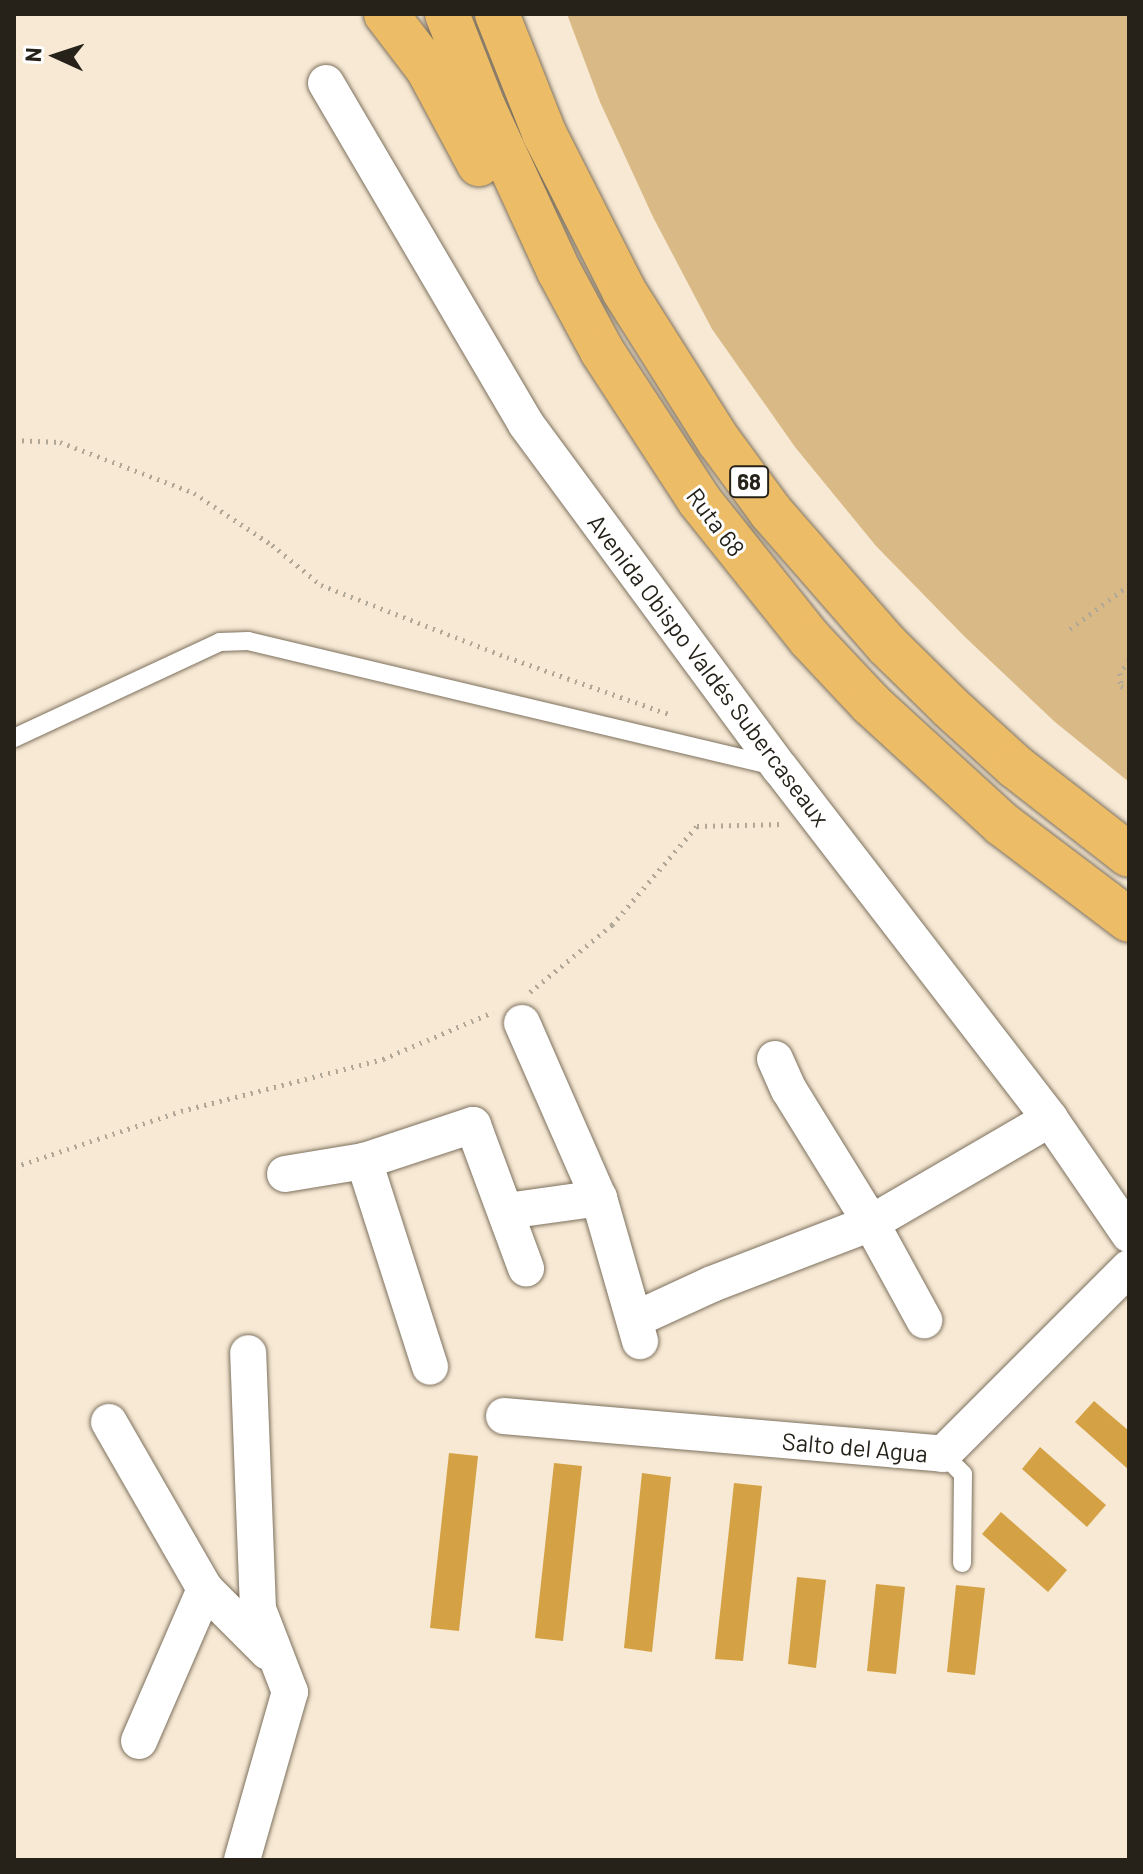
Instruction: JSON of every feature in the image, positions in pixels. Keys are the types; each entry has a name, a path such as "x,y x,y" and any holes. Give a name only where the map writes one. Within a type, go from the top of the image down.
{"highway":[{"path":"386,14 428,69 497,197 602,351"},
{"name":"Ruta 68","path":"447,14 519,190 602,351 699,500 820,650 871,704 957,785 1065,874 1129,920"},
{"name":"Ruta 68","path":"497,14 544,133 624,291 678,379 771,512 887,645 950,707 1016,767 1129,855"}],"street":[{"name":"Avenida Obispo Valdés Subercaseaux","path":"326,83 526,424 780,768 1050,1119 1129,1234"},
{"path":"515,1011 599,1198 638,1331 712,1284 871,1223 1050,1119"},
{"path":"775,1059 789,1090 871,1223 924,1320"},
{"path":"285,1174 364,1161 473,1125 526,1268"},
{"path":"364,1161 430,1367"},
{"path":"507,1211 599,1198"},
{"name":"Salto del Agua","path":"504,1416 943,1454 1129,1268"},
{"path":"242,1860 290,1692 258,1609 248,1353"},
{"path":"109,1422 205,1589 276,1660"},
{"path":"139,1741 205,1589"}],"lane":[{"path":"14,738 220,642 248,641 780,768"},
{"path":"943,1454 963,1474 962,1563"}],"path":[{"path":"14,440 60,442 194,493 272,545 321,585 507,657 685,719"},
{"path":"1070,629 1129,585"},
{"path":"1129,660 1120,673 1121,686 1129,690"},
{"path":"14,1167 181,1111 383,1059 515,1011 612,925 697,826 823,823"}],"shaded area":[{"path":"567,14 1129,14 1129,782 1055,722 965,637 876,546 795,447 712,329 653,217 600,102"}],"building":[{"path":"1094,1401 1129,1431 1129,1470 1075,1422"},
{"path":"1040,1447 1106,1505 1087,1527 1022,1469"},
{"path":"449,1453 478,1456 459,1631 430,1628"},
{"path":"554,1463 582,1466 563,1641 535,1638"},
{"path":"642,1473 671,1477 652,1652 624,1648"},
{"path":"734,1483 762,1486 743,1661 715,1659"},
{"path":"1001,1512 1067,1570 1048,1592 982,1534"},
{"path":"797,1577 826,1580 816,1668 788,1664"},
{"path":"876,1584 905,1587 896,1674 867,1671"},
{"path":"956,1585 985,1588 975,1675 947,1672"}]}
